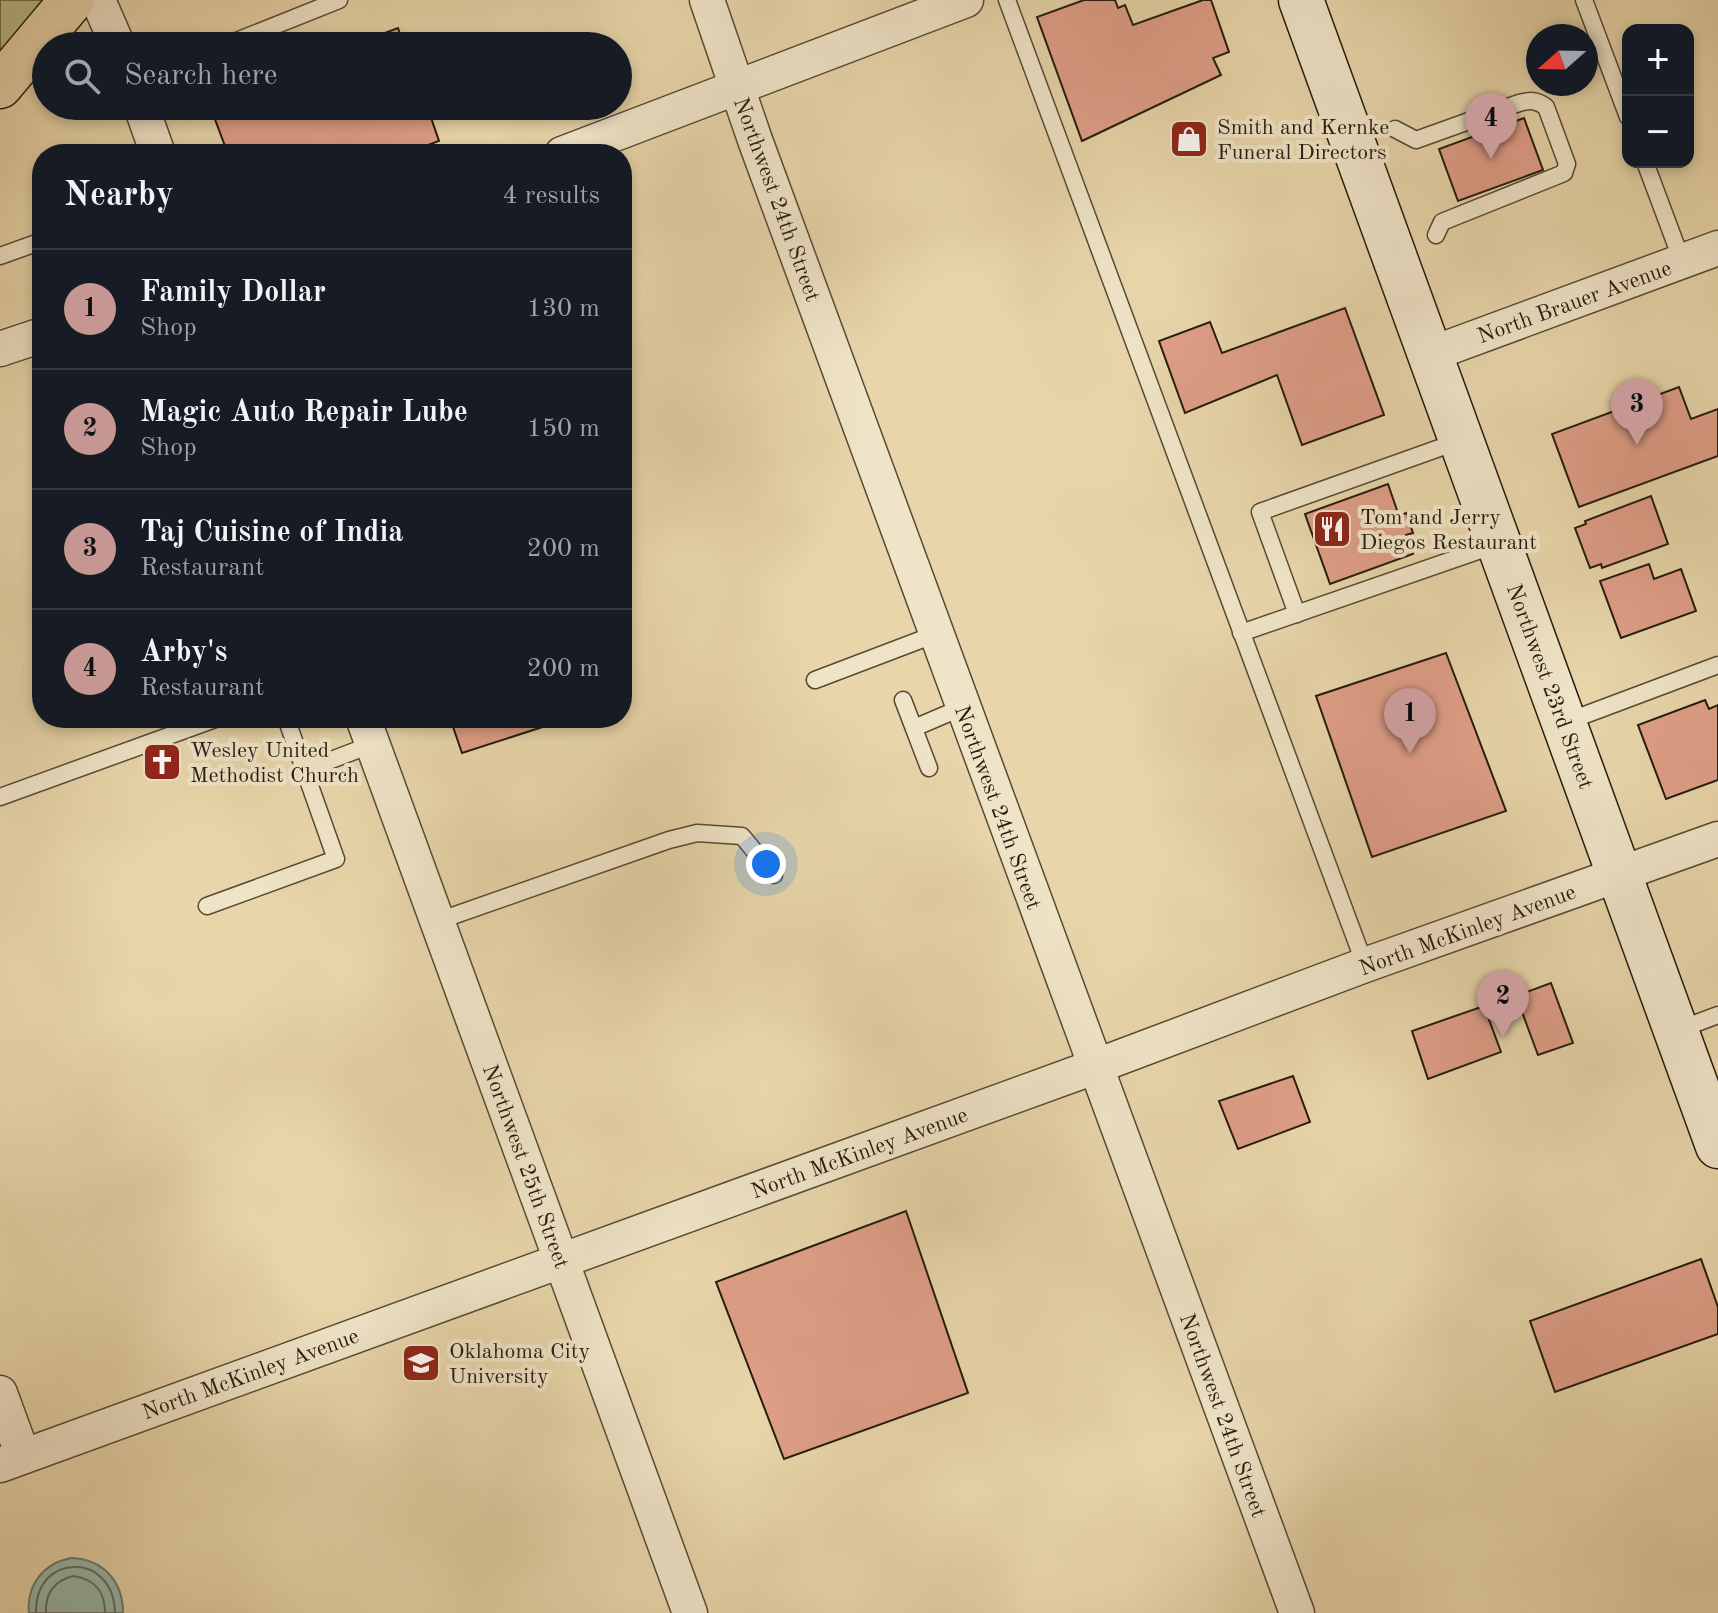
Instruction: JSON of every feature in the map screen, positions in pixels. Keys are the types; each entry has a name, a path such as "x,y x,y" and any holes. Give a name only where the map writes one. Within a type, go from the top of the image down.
{"main road":[{"path":"45,32 72,0"},
{"name":"Northwest 23rd Street","path":"1301,0 1718,1146"},
{"path":"0,86 32,48"}],"street":[{"path":"98,0 112,32"},
{"name":"Northwest 24th Street","path":"707,0 1094,1067 1297,1613"},
{"path":"589,144 966,0"},
{"path":"146,120 154,144"},
{"name":"North Brauer Avenue","path":"1431,354 1718,248"},
{"path":"0,349 32,338"},
{"name":"Northwest 25th Street","path":"368,731 690,1613"},
{"name":"North McKinley Avenue","path":"11,1460 1718,839"},
{"path":"0,1393 11,1460"}],"lane":[{"path":"259,32 339,0"},
{"path":"1007,0 1365,965"},
{"path":"1584,0 1622,101"},
{"path":"1395,129 1416,140 1530,100 1546,107 1567,164 1564,173 1442,222 1436,235"},
{"path":"1647,168 1682,261"},
{"path":"0,256 32,245"},
{"path":"1297,614 1260,512 1462,440"},
{"path":"1241,633 1500,544"},
{"path":"815,680 936,634"},
{"path":"1565,723 1718,665"},
{"path":"903,700 929,768"},
{"path":"914,728 963,707"},
{"path":"0,797 190,728"},
{"path":"207,906 336,859 290,728"},
{"path":"305,770 368,731"},
{"path":"438,921 697,833 742,836 774,875"},
{"path":"1676,1031 1718,1015"}],"green space":[{"path":"0,0 44,0 0,52"}],"water":[{"path":"71,1558 93,1563 109,1574 119,1591 123,1613 29,1613 30,1593 39,1577 53,1565"}],"building":[{"path":"1084,0 1115,0 1118,8 1125,5 1133,25 1203,0 1211,0 1229,52 1213,58 1221,75 1082,141 1037,17"},
{"path":"1494,104 1503,125 1476,135 1468,114"},
{"path":"1524,118 1543,170 1458,201 1439,149"},
{"path":"215,120 432,120 439,141 431,144 224,144"},
{"path":"1345,308 1384,415 1302,445 1277,375 1185,413 1159,341 1210,322 1222,353"},
{"path":"1679,387 1691,419 1718,409 1718,456 1579,507 1552,434"},
{"path":"1388,484 1399,516 1406,513 1413,533 1406,535 1413,554 1330,584 1305,514"},
{"path":"1651,496 1668,544 1602,568 1601,564 1590,568 1575,528 1586,524 1585,521"},
{"path":"1649,564 1654,579 1681,569 1696,611 1621,638 1600,581"},
{"path":"1446,653 1506,811 1372,857 1316,696"},
{"path":"1705,700 1709,709 1718,705 1718,780 1666,799 1638,725"},
{"path":"453,728 539,728 462,753"},
{"path":"1551,983 1573,1043 1538,1055 1516,996"},
{"path":"1484,1006 1501,1052 1428,1079 1412,1031"},
{"path":"1293,1076 1310,1122 1238,1149 1219,1101"},
{"path":"906,1211 968,1393 784,1459 716,1282"},
{"path":"1701,1259 1718,1307 1718,1334 1555,1392 1530,1321"}],"place":[{"name":"Smith and Kernke Funeral Directors","path":"1189,139"},
{"name":"Arby's","path":"1491,159"},
{"name":"Taj Cuisine of India","path":"1637,445"},
{"name":"Tom and Jerry Diegos Restaurant","path":"1332,529"},
{"name":"Family Dollar","path":"1410,754"},
{"name":"Wesley United Methodist Church","path":"162,762"},
{"name":"Magic Auto Repair Lube","path":"1503,1037"},
{"name":"Oklahoma City University","path":"421,1363"}]}
